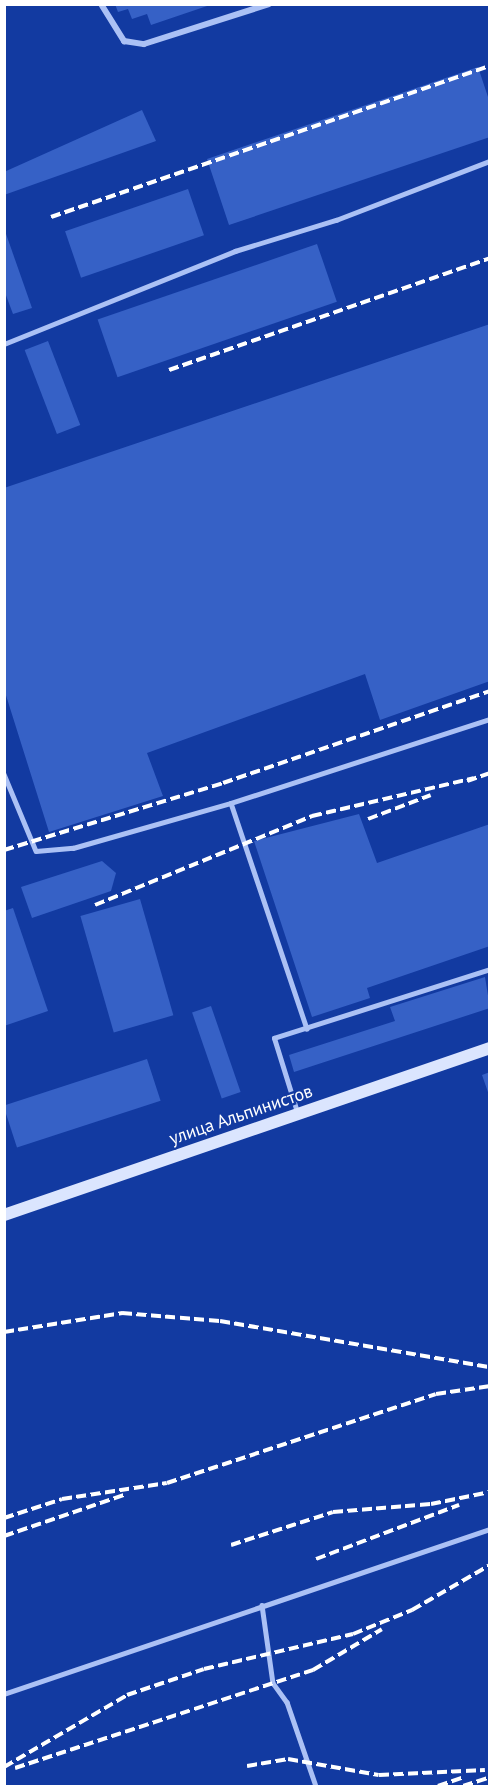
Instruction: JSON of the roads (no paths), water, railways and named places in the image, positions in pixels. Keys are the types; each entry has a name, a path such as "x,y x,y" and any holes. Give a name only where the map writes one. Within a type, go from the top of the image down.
{"main road":[{"name":"улица Альпинистов","path":"4,1215 489,1048"}],"street":[{"path":"101,4 124,41 144,44 269,4"}],"lane":[{"path":"4,344 235,251 336,220 489,161"},
{"path":"4,774 36,851 73,848 231,803 489,719"},
{"path":"231,803 307,1029"},
{"path":"298,1114 274,1038 489,969"},
{"path":"4,1694 489,1529"},
{"path":"262,1605 273,1683 287,1702 316,1786"}],"railway":[{"path":"51,217 490,66"},
{"path":"169,370 490,258"},
{"path":"4,850 223,783 490,691"},
{"path":"467,781 490,773"},
{"path":"95,905 312,816 474,778"},
{"path":"368,819 431,795"},
{"path":"4,1332 122,1313 220,1321 490,1367"},
{"path":"4,1518 62,1499 167,1483 436,1394 490,1386"},
{"path":"231,1545 333,1512 431,1504 490,1492"},
{"path":"4,1536 124,1495"},
{"path":"316,1559 459,1505"},
{"path":"4,1767 127,1695 204,1669 353,1634 412,1610 490,1565"},
{"path":"15,1768 313,1670 382,1629"},
{"path":"247,1766 288,1759 379,1775 485,1770"},
{"path":"438,1786 464,1777"},
{"path":"463,1786 490,1777"}]}
